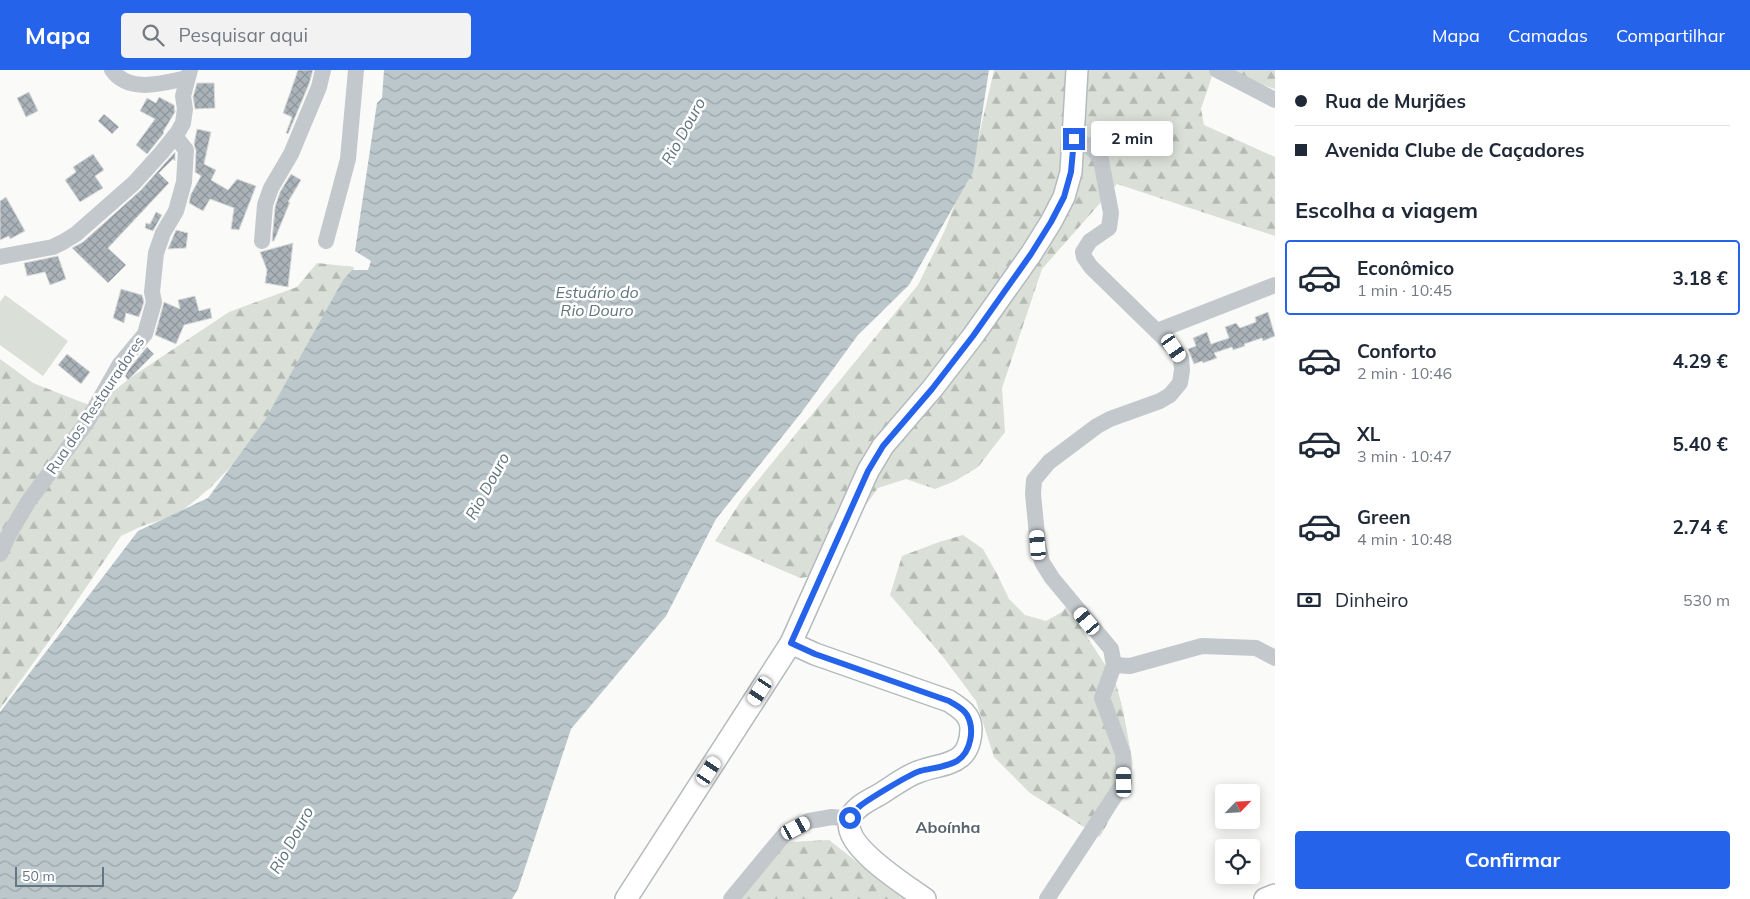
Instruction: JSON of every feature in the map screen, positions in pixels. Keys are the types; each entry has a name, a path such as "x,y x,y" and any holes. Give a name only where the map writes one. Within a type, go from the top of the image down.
{"main road":[{"path":"626,899 791,643 868,471 883,446 932,389 973,336 1031,254 1051,222 1064,197 1071,172 1077,70"},
{"path":"791,643 815,654 949,701 961,708 966,715 971,725 971,738 966,750 958,760 918,772 859,807 850,818 849,827 853,838 869,858 925,899"},
{"path":"1265,899 1275,895"}],"street":[{"path":"0,257 53,247 76,234 134,184 175,136 183,122 185,109 183,96 188,74 145,86 125,82 117,77 112,70"},
{"path":"262,241 265,205 271,188 291,154 316,94 323,70"},
{"path":"326,241 348,159 356,70"},
{"path":"1217,70 1264,96 1275,100"},
{"name":"Rua dos Restauradores","path":"0,554 28,502 87,422 120,364 145,334 154,302 152,292 156,253 163,233 176,211 184,182 186,150 180,145 175,136"},
{"path":"1047,899 1124,782 1123,754 1102,698 1114,665 1111,649 1052,578 1042,562 1038,545 1033,494 1034,480 1049,462 1097,426 1115,416 1160,401 1170,395 1180,383 1182,370 1181,358 1174,348 1091,267 1084,257 1083,252 1090,241 1109,228 1111,213 1101,160 1097,153 1087,145 1074,139"},
{"path":"1157,331 1275,285"},
{"path":"1114,665 1130,666 1202,646 1256,648 1275,658"},
{"path":"731,899 784,835 809,821 832,817 850,818"}],"green space":[{"path":"994,70 1214,70 1201,109 1204,125 1275,157 1275,236 1117,184 1042,269 1002,388 1005,432 978,467 955,481 935,489 906,479 878,488 845,534 835,573 800,578 715,541 741,501 918,285 945,230 976,149"},
{"path":"1221,70 1275,70 1275,89"},
{"path":"317,263 354,267 352,274 251,454 239,458 210,488 177,515 142,526 121,536 62,623 0,709 0,359 33,383 94,407 130,378 229,312 297,287"},
{"path":"5,295 68,341 43,376 0,345 0,302"},
{"path":"963,535 983,549 1009,599 1025,615 1046,621 1062,612 1067,606 1115,680 1123,710 1133,764 1119,802 1100,837 1030,793 994,757 976,701 944,658 890,595 902,556"},
{"path":"829,840 904,899 732,899 762,853 790,842"}],"water":[{"name":"Estuário do Rio Douro","path":"384,70 989,70 973,172 909,285 858,335 801,413 716,519 666,616 571,729 518,889 512,899 0,899 0,712 138,531 208,498 265,420 343,280 352,270 368,270 371,261 355,251 377,103 382,98"}],"building":[{"path":"298,70 313,70 288,134 286,133 292,117 283,113"},
{"path":"197,83 214,83 215,108 195,109 193,97"},
{"path":"29,92 38,111 26,117 17,98"},
{"path":"159,97 174,105 175,112 164,133 147,154 136,145 155,119 140,111 147,98 156,103"},
{"path":"104,114 119,127 112,134 98,121"},
{"path":"197,129 211,132 204,164 216,170 211,180 228,190 237,179 256,186 239,230 231,229 234,208 210,199 203,211 189,203 191,194 201,176 195,172 196,151 194,144"},
{"path":"175,152 175,161 173,159 159,173 169,183 108,248 126,265 108,283 72,248 83,242 141,190"},
{"path":"93,154 104,170 95,176 103,188 80,202 65,180 76,172 73,167"},
{"path":"291,174 301,180 288,202 290,202 274,241 272,241 275,207 280,192"},
{"path":"6,197 25,231 10,239 9,236 0,240 0,201"},
{"path":"156,212 162,215 153,231 145,228 146,223 150,224"},
{"path":"176,230 188,233 186,248 168,249"},
{"path":"293,243 288,287 265,283 267,270 260,252"},
{"path":"58,256 66,279 50,285 45,272 27,276 24,263"},
{"path":"121,289 142,295 144,302 139,317 126,313 124,323 113,318"},
{"path":"195,296 199,311 210,308 212,318 184,325 176,344 155,335 164,302 180,309 178,300"},
{"path":"1268,312 1275,336 1263,341 1262,338 1244,344 1245,346 1233,350 1232,347 1214,353 1217,358 1194,364 1188,349 1196,346 1193,338 1207,332 1211,344 1229,338 1225,327 1236,323 1240,328 1256,322 1255,317"},
{"path":"147,347 154,354 128,380 125,376 128,370"},
{"path":"67,354 90,372 81,384 58,365"}],"district":[{"name":"Aboínha","path":"948,827"}],"route":[{"path":"850,818 859,807 918,772 958,760 966,750 971,738 971,725 961,708 949,701 815,654 791,643 868,471 883,446 932,389 973,336 1031,254 1051,222 1064,197 1071,172 1074,139"}],"water label":[{"name":"Rio Douro","path":"683,131"},
{"name":"Rio Douro","path":"487,486"},
{"name":"Rio Douro","path":"291,840"}]}
